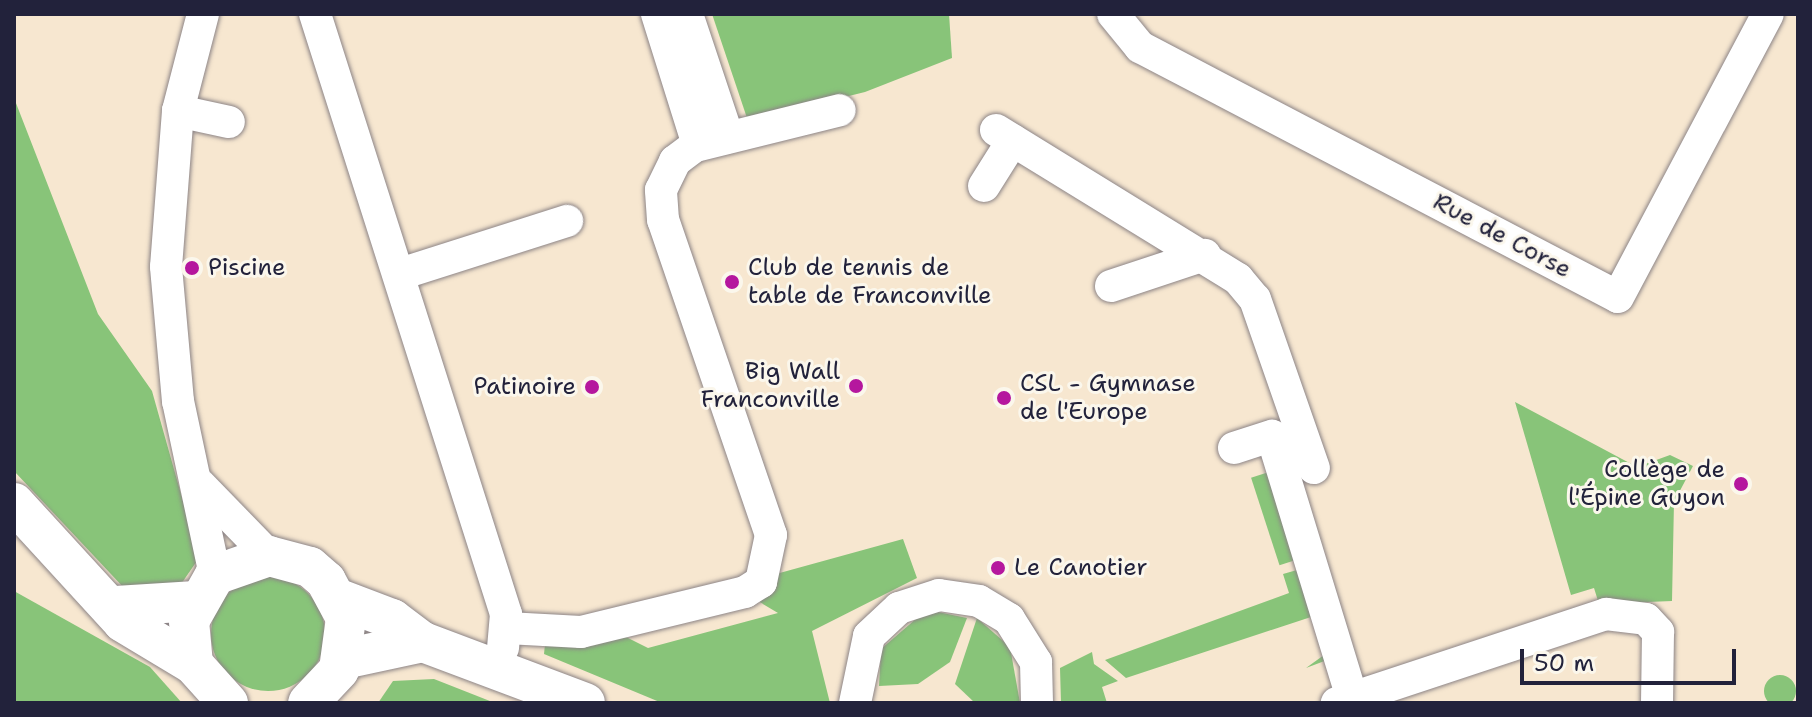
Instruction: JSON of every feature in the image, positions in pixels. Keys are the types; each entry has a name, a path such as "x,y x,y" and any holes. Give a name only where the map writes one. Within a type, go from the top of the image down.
{"main road":[{"path":"14,503 116,606 123,622 193,664 220,701"},
{"path":"116,606 205,588 269,556 310,567 339,599 392,619 423,642 585,703"},
{"path":"193,664 189,621 205,588"},
{"path":"329,686 339,599"},
{"path":"329,686 423,642"}],"street":[{"path":"203,14 178,111 167,198 167,316 200,485 205,588"},
{"path":"315,14 429,368 507,628 496,670"},
{"path":"657,14 713,141"},
{"path":"687,14 713,141"},
{"name":"Rue de Corse","path":"1113,14 1140,47 1618,297 1768,14"},
{"path":"507,628 581,632 745,592 766,571 771,535 660,208 675,161 713,141 840,110"},
{"path":"178,111 229,122"},
{"path":"984,186 1004,135 1205,255 1255,299 1314,468"},
{"path":"410,271 567,221"},
{"path":"1111,286 1205,255"},
{"path":"1234,448 1272,436 1344,701 1606,614 1646,619 1658,632 1657,703"},
{"path":"200,485 269,556"},
{"path":"855,703 869,636 899,608 939,595 979,601 1009,619 1036,662 1037,703"}],"green space":[{"path":"712,14 949,14 952,58 865,92 748,121"},
{"path":"14,98 98,314 152,391 199,558 179,587 125,589 14,471"},
{"path":"1515,402 1637,467 1670,455 1693,466 1674,502 1672,601 1599,604 1594,588 1571,595"},
{"path":"1272,471 1300,558 1280,565 1251,478"},
{"path":"903,539 917,578 812,631 830,703 662,703 544,654 545,644 616,632 648,648 778,613 748,595 776,574"},
{"path":"1304,568 1335,657 1306,668 1324,655 1311,617 1126,678 1105,660 1289,593 1283,574"},
{"path":"268,577 290,581 309,593 321,612 325,634 321,656 309,675 290,687 268,691 246,687 227,675 215,656 211,634 215,612 227,593 246,581"},
{"path":"14,591 150,667 182,703 14,703"},
{"path":"938,612 967,618 950,662 918,684 879,686 881,649 917,618"},
{"path":"977,618 1010,647 1020,703 975,703 955,684"},
{"path":"1092,652 1094,664 1118,681 1102,687 1107,703 1061,703 1060,668"},
{"path":"1780,675 1791,680 1796,691 1791,702 1780,707 1769,702 1764,691 1769,680"},
{"path":"434,679 495,703 378,703 393,681"}],"place":[{"name":"Piscine","path":"192,268"},
{"name":"Club de tennis de table de Franconville","path":"732,282"},
{"name":"Big Wall Franconville","path":"856,386"},
{"name":"Patinoire","path":"592,387"},
{"name":"CSL - Gymnase de l'Europe","path":"1004,398"},
{"name":"Collège de l'Épine Guyon","path":"1741,484"},
{"name":"Le Canotier","path":"998,568"}]}
